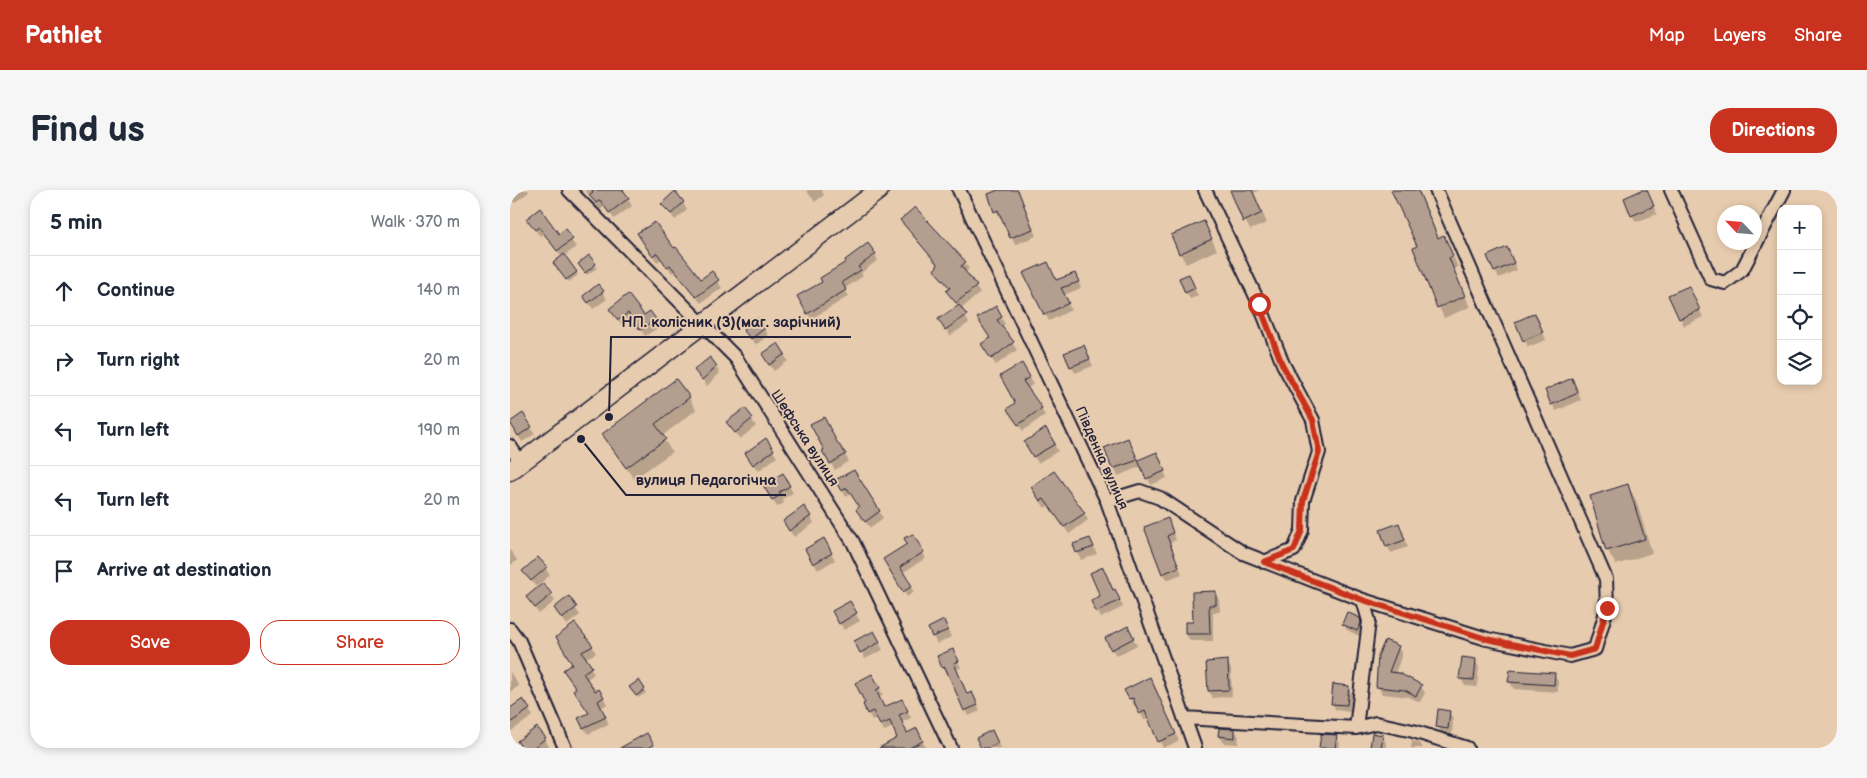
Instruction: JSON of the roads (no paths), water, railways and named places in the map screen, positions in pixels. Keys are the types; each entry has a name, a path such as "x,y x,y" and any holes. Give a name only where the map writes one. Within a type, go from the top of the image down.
{"street":[{"name":"Шефська вулиця","path":"569,190 736,358 854,542 951,748"},
{"path":"510,446 516,467 879,190"},
{"name":"Південна вулиця","path":"959,190 1107,501 1195,748"},
{"path":"1205,190 1259,304 1282,364 1313,420 1319,452 1303,501 1302,530 1294,550 1264,562"},
{"path":"1107,501 1140,492 1160,498 1242,553 1363,600 1487,639 1570,656 1595,649 1607,608 1606,578 1436,190"},
{"path":"1671,190 1711,279 1725,283 1742,270 1784,190"},
{"path":"1356,728 1369,621 1363,600"},
{"path":"510,629 519,641 565,748"},
{"path":"1184,718 1356,728 1376,723 1413,731 1467,748"}],"place":[{"name":"НП. колісник (3)(маг. зарічний)","path":"609,417"},
{"name":"вулиця Педагогічна","path":"581,439"}]}
